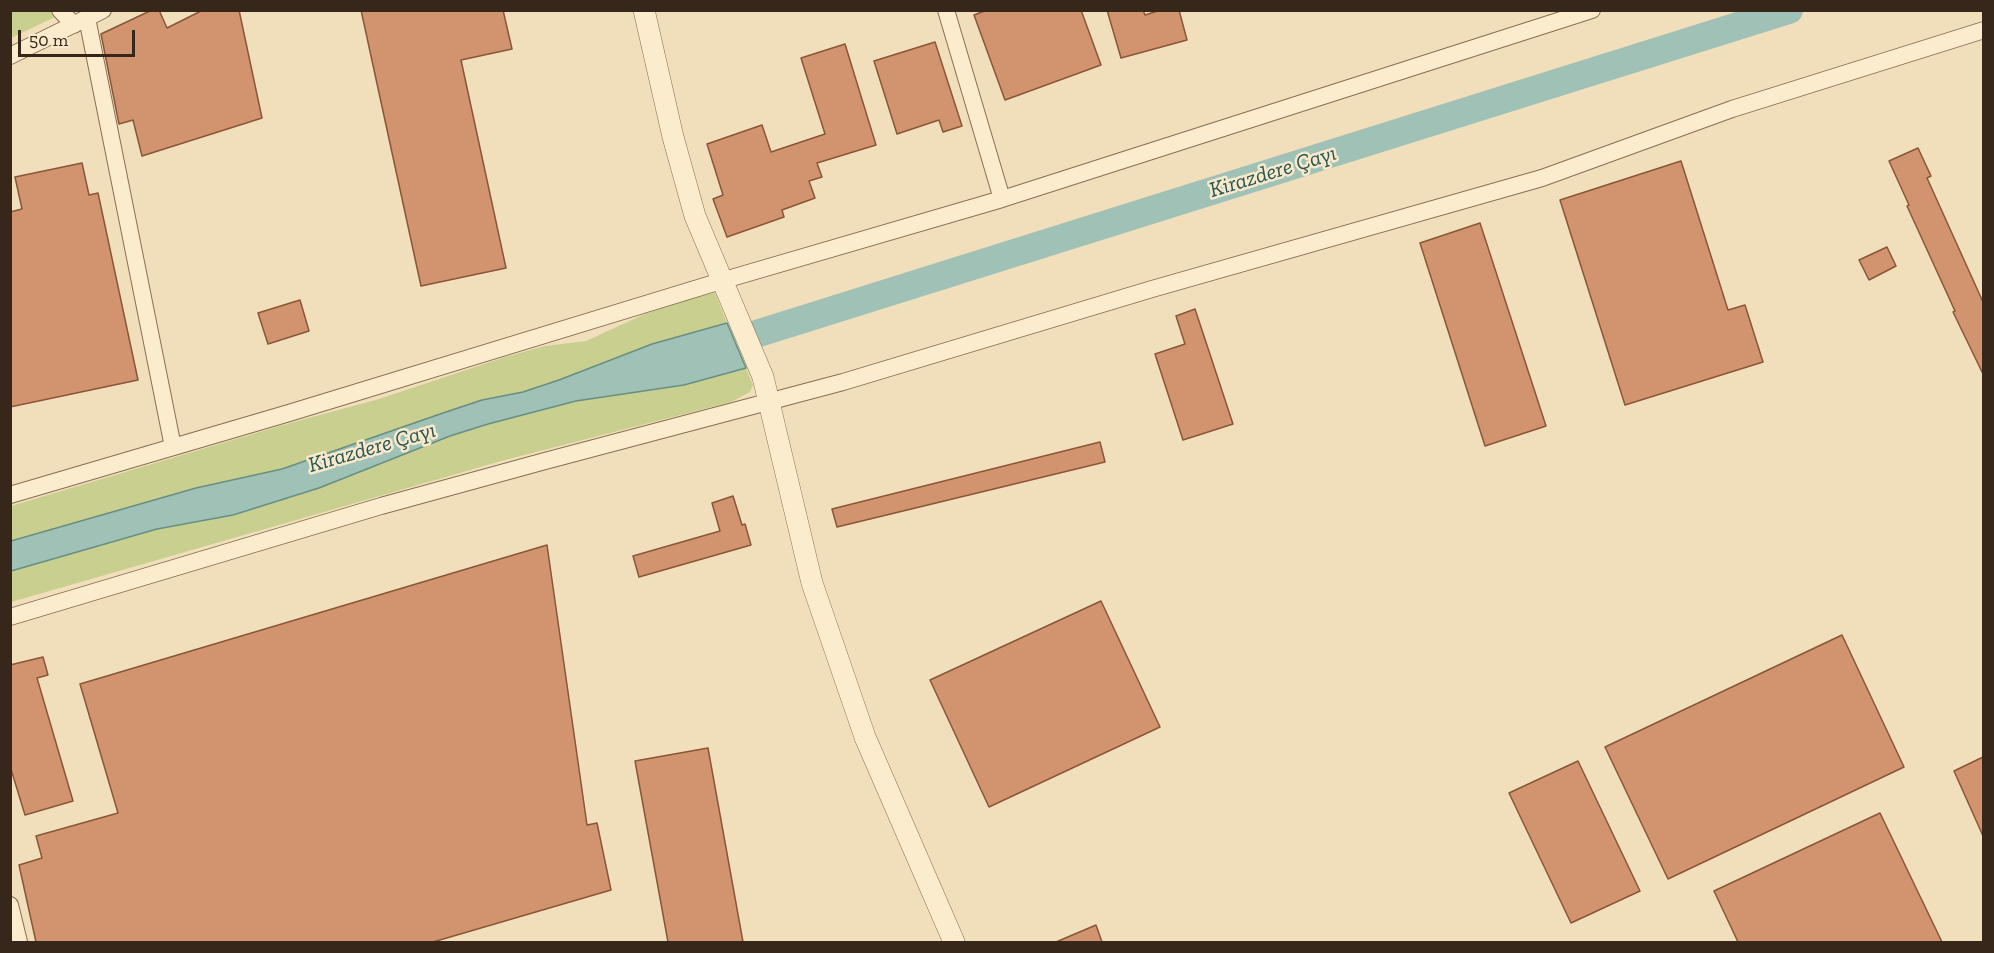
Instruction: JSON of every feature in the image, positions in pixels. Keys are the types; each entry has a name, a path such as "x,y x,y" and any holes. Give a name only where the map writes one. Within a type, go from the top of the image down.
{"street":[{"path":"60,10 80,22 173,447"},
{"path":"10,56 103,10"},
{"path":"644,10 686,186 698,225 763,377 812,583 846,686 865,737 954,942"},
{"path":"946,10 1002,199"},
{"path":"10,495 1002,199 1592,10"},
{"path":"10,617 392,503 843,382 1152,288 1542,178 1732,109 1983,30"},
{"path":"10,905 19,942"}],"green space":[{"path":"10,11 53,11 57,16 11,38"},
{"path":"715,293 727,323 652,344 559,380 523,392 482,400 282,469 196,488 11,541 11,506 283,425 379,399 505,357 545,346 586,341 647,313"},
{"path":"746,368 753,385 750,392 731,402 505,460 11,602 11,571 157,529 233,515 319,488 450,436 488,424 576,401 684,385"}],"water":[{"path":"727,323 746,368 684,385 576,401 488,424 450,436 319,488 233,515 157,529 11,571 11,541 196,488 282,469 482,400 523,392 559,380 652,344"}],"building":[{"path":"152,10 159,10 167,28 203,10 239,10 262,118 142,156 133,120 119,124 101,34"},
{"path":"361,10 503,10 512,49 461,60 506,268 421,286"},
{"path":"987,10 1081,10 1101,65 1005,100 974,15"},
{"path":"1107,10 1143,10 1145,15 1161,10 1179,10 1187,40 1121,58"},
{"path":"935,42 962,126 943,132 939,120 897,134 874,61"},
{"path":"845,44 876,145 817,163 822,177 809,181 815,198 782,210 784,217 727,237 713,199 723,195 707,144 762,125 771,152 825,134 801,58"},
{"path":"1918,148 1931,176 1927,178 1983,302 1983,374 1953,312 1955,311 1889,161"},
{"path":"1681,161 1728,310 1745,305 1763,362 1625,405 1560,200"},
{"path":"82,163 89,195 98,193 138,380 10,407 10,212 22,209 15,177"},
{"path":"1480,223 1546,426 1485,446 1420,243"},
{"path":"1887,247 1896,266 1869,280 1859,260"},
{"path":"300,300 309,331 268,344 258,313"},
{"path":"1195,309 1233,424 1183,440 1155,354 1185,344 1176,316"},
{"path":"1100,442 1105,462 837,527 832,509"},
{"path":"733,496 751,545 639,577 633,556 720,531 712,503"},
{"path":"547,545 587,825 597,823 611,890 433,942 36,942 19,865 42,858 36,836 118,813 80,684"},
{"path":"1101,601 1160,727 989,807 930,680"},
{"path":"1842,635 1904,767 1668,879 1605,747"},
{"path":"43,657 48,675 37,678 73,801 25,815 10,766 10,665"},
{"path":"708,748 743,942 668,942 635,761"},
{"path":"1983,757 1983,836 1954,771"},
{"path":"1578,761 1640,891 1571,923 1509,793"},
{"path":"1880,813 1942,942 1738,942 1714,891"},
{"path":"1096,925 1102,942 1056,942"}],"waterway":[{"name":"Kirazdere Çayı","path":"756,334 1789,10"}]}
